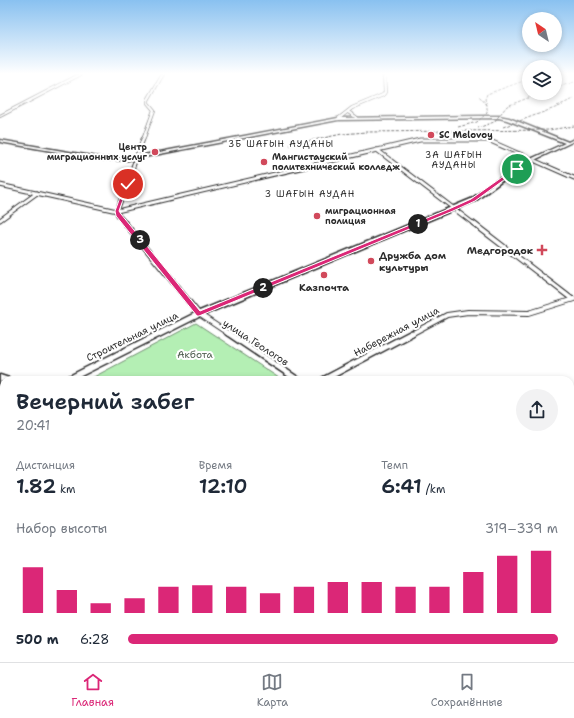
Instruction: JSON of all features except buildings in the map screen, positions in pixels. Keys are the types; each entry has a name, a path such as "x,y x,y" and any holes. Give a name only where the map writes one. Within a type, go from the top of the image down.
{"main road":[{"path":"0,141 105,159 136,159 338,118 499,117 508,119 568,143"},
{"name":"Строительная улица","path":"75,376 199,314 454,209 473,200 532,160 574,140"}],"street":[{"path":"0,116 21,105"},
{"path":"117,211 154,110 150,105"},
{"path":"338,118 360,105"},
{"path":"348,112 356,117"},
{"path":"0,185 117,211 415,141 484,140 492,141 574,178"},
{"path":"377,150 573,299"},
{"path":"0,220 37,193"},
{"name":"улица Геологов","path":"117,211 123,221 199,314 292,376"},
{"name":"Набережная улица","path":"331,376 447,315 468,312 529,314 573,299"}],"green space":[{"name":"Акбота","path":"196,323 276,376 96,376"}],"railway":[{"path":"458,127 477,122 487,113 487,105"},
{"path":"478,128 494,122 507,106 510,105"},
{"path":"503,127 563,105"},
{"path":"290,145 342,134 366,132 549,130 574,126"}],"place":[{"name":"SC Melovoy","path":"431,135"},
{"name":"Центр миграционных услуг","path":"155,152"},
{"name":"Мангистауский политехнический колледж","path":"264,162"},
{"name":"миграционная полиция","path":"317,216"},
{"name":"Медгородок","path":"542,250"},
{"name":"Дружба дом культуры","path":"371,261"},
{"name":"Казпочта","path":"324,275"}],"district":[{"name":"3Б ШАҒЫН АУДАНЫ","path":"281,144"},
{"name":"3А ШАҒЫН АУДАНЫ","path":"454,160"},
{"name":"3 ШАҒЫН АУДАН","path":"310,194"}],"route":[{"path":"128,184 117,211 118,215 199,314 473,200 517,169"}]}
